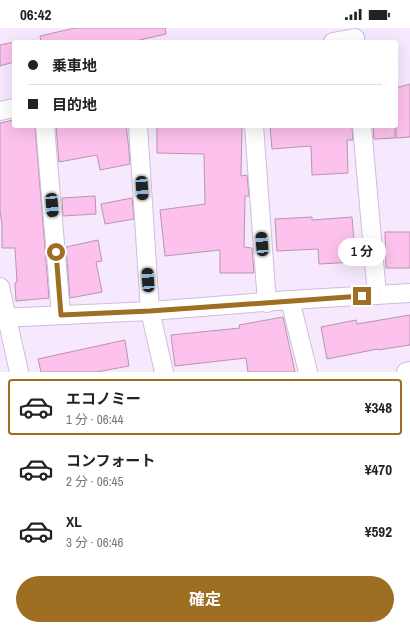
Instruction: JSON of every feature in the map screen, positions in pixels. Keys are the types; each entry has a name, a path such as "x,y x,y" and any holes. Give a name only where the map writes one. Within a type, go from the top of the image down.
{"street":[{"path":"344,40 355,38 355,40"},
{"path":"0,111 12,108"},
{"path":"44,128 61,315"},
{"path":"138,128 150,311 164,372"},
{"path":"254,128 267,303"},
{"path":"362,128 376,295"},
{"path":"0,287 4,318 19,372"},
{"path":"4,318 150,311 290,300 410,293"},
{"path":"290,300 308,372"},
{"path":"406,372 410,371"}],"building":[{"path":"75,28 165,28 166,34 140,40 41,40 40,36"},
{"path":"12,42 12,63 0,66 0,45"},
{"path":"410,84 410,137 396,138 396,128 398,128 398,87"},
{"path":"12,120 12,128 35,128 49,298 16,301 15,283 17,282 15,248 2,248 2,225 0,211 0,123"},
{"path":"56,128 126,128 130,164 100,170 97,155 59,162"},
{"path":"157,128 242,128 241,176 247,175 249,196 245,196 244,247 252,248 254,273 220,273 220,250 165,256 160,210 205,204 204,154 157,153"},
{"path":"270,128 352,128 353,140 347,140 348,173 312,175 311,146 272,149"},
{"path":"373,128 395,128 395,138 374,139"},
{"path":"95,196 96,214 63,216 62,198"},
{"path":"132,198 134,219 105,224 101,204"},
{"path":"312,217 312,220 352,217 356,262 319,264 318,249 277,251 275,219"},
{"path":"385,232 410,232 410,268 386,268"},
{"path":"98,240 102,261 96,262 102,292 70,298 66,247"},
{"path":"410,315 410,345 378,349 327,359 321,327 356,320 357,324"},
{"path":"283,317 295,372 248,372 246,358 175,366 171,335 240,328 239,325"},
{"path":"125,340 129,366 96,372 41,372 38,359"}],"route":[{"path":"56,252 61,315 150,311 362,296"}]}
